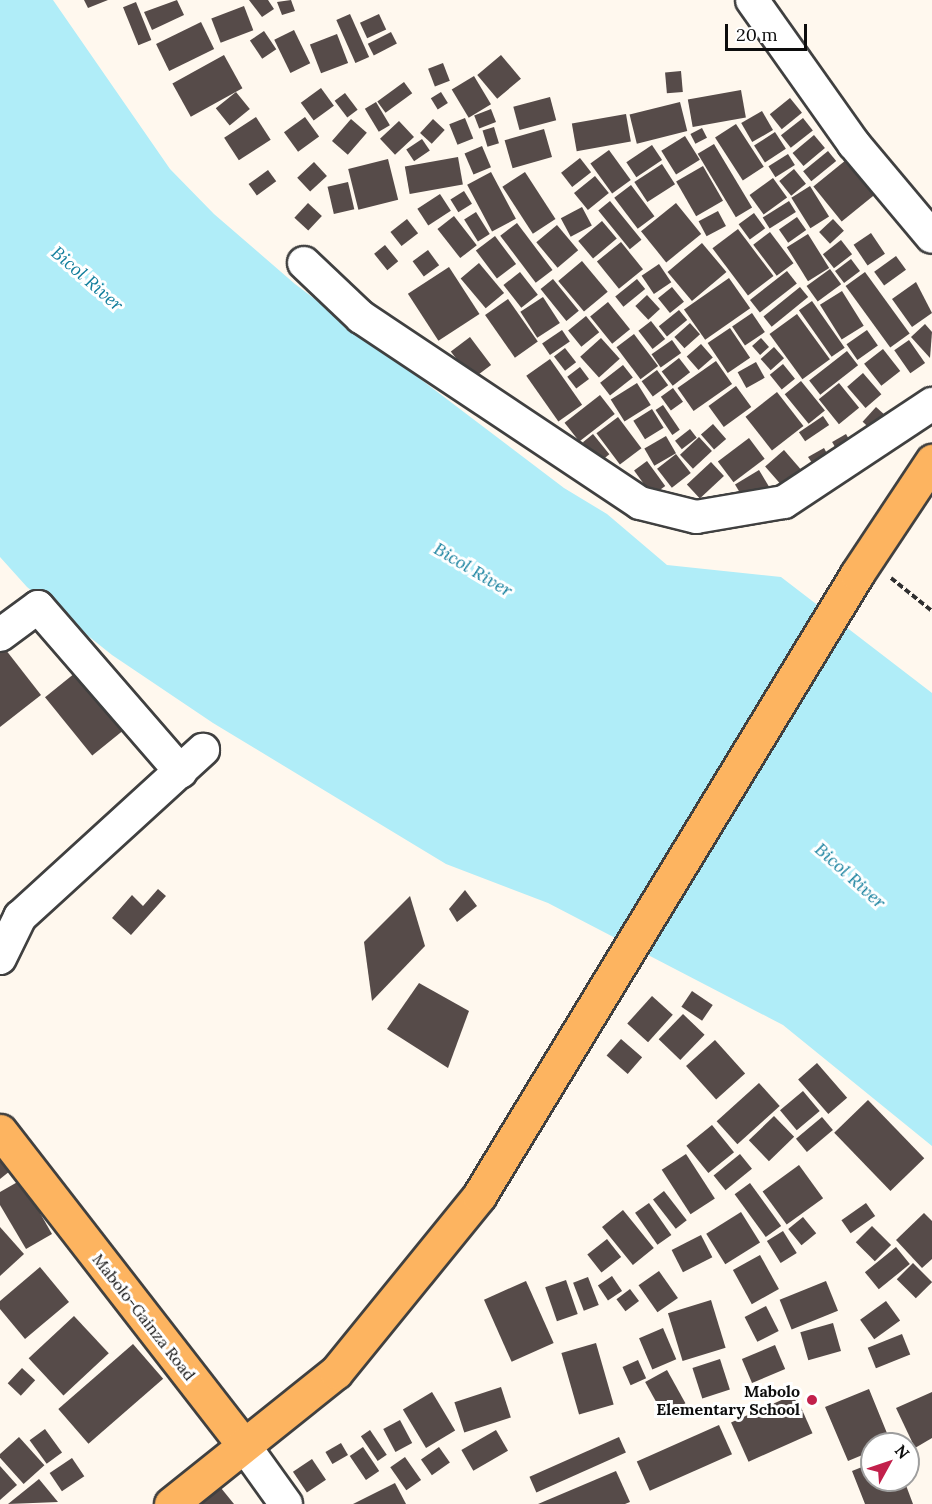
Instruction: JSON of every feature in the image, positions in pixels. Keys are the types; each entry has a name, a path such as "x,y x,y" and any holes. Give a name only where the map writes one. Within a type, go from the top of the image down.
{"main road":[{"path":"171,1504 243,1444 336,1372 479,1196 586,1017 869,572 932,461"},
{"name":"Mabolo-Gainza Road","path":"0,1131 243,1444"}],"street":[{"path":"752,0 854,144 932,237"},
{"path":"304,263 361,317 640,502 696,517 784,502 932,404"},
{"path":"0,635 38,607 181,772"},
{"path":"0,958 10,910 181,772 203,750"},
{"name":"Mabolo-Gainza Road","path":"243,1444 286,1504"}],"path":[{"path":"869,572 932,611"}],"water":[{"name":"Bicol River","path":"0,0 53,0 170,169 214,214 295,284 564,488 607,514 667,565 781,577 932,693 932,1146 783,1025 548,903 446,864 213,723 112,655 27,587 0,557"}],"building":[{"path":"84,0 108,0 88,8"},
{"path":"177,0 184,15 152,30 144,12"},
{"path":"249,0 268,0 274,9 262,17"},
{"path":"291,0 295,11 282,15 277,2"},
{"path":"136,2 151,40 138,45 123,7"},
{"path":"244,6 253,30 221,43 211,19"},
{"path":"350,14 369,57 355,63 336,20"},
{"path":"379,14 386,29 367,38 360,23"},
{"path":"201,22 214,49 169,71 156,44"},
{"path":"294,30 310,63 290,73 274,40"},
{"path":"264,31 276,49 262,59 250,41"},
{"path":"391,32 397,44 374,55 368,44"},
{"path":"337,34 348,63 321,73 310,44"},
{"path":"224,55 242,88 191,117 172,84"},
{"path":"501,55 521,79 497,99 477,75"},
{"path":"443,63 450,81 435,86 428,69"},
{"path":"681,71 683,92 667,93 665,72"},
{"path":"474,76 491,104 469,118 452,89"},
{"path":"404,82 412,93 386,113 377,101"},
{"path":"321,88 334,106 314,120 301,103"},
{"path":"741,90 746,118 693,127 688,99"},
{"path":"236,92 250,109 230,125 216,108"},
{"path":"441,92 448,103 438,109 431,98"},
{"path":"345,93 358,110 347,118 335,101"},
{"path":"550,97 556,120 520,130 513,107"},
{"path":"790,98 802,113 782,129 770,114"},
{"path":"376,102 390,125 379,132 365,109"},
{"path":"680,102 687,131 637,144 630,115"},
{"path":"491,109 496,122 479,129 474,115"},
{"path":"762,111 773,130 752,142 741,123"},
{"path":"626,114 631,142 577,151 572,124"},
{"path":"256,117 271,140 239,160 224,138"},
{"path":"305,117 319,136 298,152 284,132"},
{"path":"465,118 473,138 457,145 449,124"},
{"path":"803,118 813,131 791,148 781,135"},
{"path":"351,119 367,133 348,155 332,141"},
{"path":"433,119 445,130 432,144 420,133"},
{"path":"399,121 414,137 395,155 380,139"},
{"path":"736,124 764,167 743,180 715,138"},
{"path":"494,127 499,143 487,147 483,131"},
{"path":"702,128 707,138 695,144 690,134"},
{"path":"544,129 552,157 513,168 505,140"},
{"path":"775,132 786,149 765,162 754,146"},
{"path":"814,135 825,148 803,166 793,153"},
{"path":"685,136 700,160 676,175 661,151"},
{"path":"422,139 430,151 414,161 406,150"},
{"path":"714,144 752,207 736,217 698,154"},
{"path":"652,145 662,160 636,177 626,162"},
{"path":"482,146 491,167 473,175 465,153"},
{"path":"609,150 631,180 612,193 590,164"},
{"path":"828,151 836,161 811,181 803,171"},
{"path":"788,154 795,165 775,177 768,166"},
{"path":"458,157 463,185 410,194 405,166"},
{"path":"580,158 591,172 572,187 561,173"},
{"path":"388,159 398,200 358,210 348,169"},
{"path":"846,160 874,195 842,221 813,186"},
{"path":"314,162 327,176 310,192 297,178"},
{"path":"662,164 675,184 647,202 634,182"},
{"path":"703,166 723,201 696,216 676,182"},
{"path":"794,169 806,184 791,196 779,181"},
{"path":"268,170 276,181 257,195 249,184"},
{"path":"491,172 516,219 492,231 467,185"},
{"path":"525,172 555,219 533,234 502,187"},
{"path":"595,176 609,193 588,210 574,193"},
{"path":"773,178 787,197 764,214 750,195"},
{"path":"348,182 354,209 334,214 328,187"},
{"path":"631,185 654,216 638,229 614,198"},
{"path":"810,186 829,217 810,228 791,198"},
{"path":"464,191 472,204 458,212 450,199"},
{"path":"440,194 451,211 428,225 417,209"},
{"path":"610,201 641,240 630,249 598,210"},
{"path":"789,201 796,212 770,228 763,217"},
{"path":"308,203 322,216 308,231 294,218"},
{"path":"676,203 701,234 666,262 641,231"},
{"path":"582,207 592,226 571,237 561,218"},
{"path":"718,211 726,226 707,236 699,221"},
{"path":"476,212 490,234 478,241 464,219"},
{"path":"754,213 765,228 750,240 739,224"},
{"path":"454,216 477,245 460,258 437,229"},
{"path":"797,217 806,230 788,243 779,230"},
{"path":"407,219 418,233 402,246 390,232"},
{"path":"833,219 844,231 830,244 819,232"},
{"path":"602,221 617,239 593,259 578,241"},
{"path":"517,223 553,270 536,283 500,236"},
{"path":"557,225 578,250 558,268 536,242"},
{"path":"738,229 774,276 748,295 712,248"},
{"path":"770,232 793,263 777,276 753,245"},
{"path":"871,233 885,254 868,265 854,245"},
{"path":"808,234 829,268 808,281 787,247"},
{"path":"495,236 516,264 497,278 476,250"},
{"path":"841,240 852,254 834,268 823,254"},
{"path":"621,242 643,269 619,289 597,262"},
{"path":"702,243 726,272 692,301 668,272"},
{"path":"385,245 398,261 387,270 374,254"},
{"path":"428,250 439,265 424,277 413,261"},
{"path":"896,256 906,270 884,286 874,272"},
{"path":"851,259 860,271 844,283 835,271"},
{"path":"582,261 608,292 584,312 558,281"},
{"path":"479,263 504,293 486,308 461,278"},
{"path":"659,264 671,282 654,294 642,276"},
{"path":"449,267 479,314 438,341 408,294"},
{"path":"830,269 841,284 818,301 807,286"},
{"path":"787,271 797,284 760,313 750,300"},
{"path":"520,272 538,295 521,308 503,285"},
{"path":"865,272 910,333 890,348 846,286"},
{"path":"729,278 750,308 705,340 684,310"},
{"path":"553,279 579,311 566,321 541,289"},
{"path":"637,279 645,289 623,307 615,297"},
{"path":"916,282 932,313 912,327 892,299"},
{"path":"672,287 684,302 670,313 658,298"},
{"path":"800,287 808,297 772,327 763,317"},
{"path":"842,291 864,326 842,340 820,305"},
{"path":"647,295 660,309 648,320 635,306"},
{"path":"543,297 560,323 537,338 520,312"},
{"path":"508,299 538,342 515,358 485,315"},
{"path":"812,301 845,348 832,357 799,310"},
{"path":"608,302 630,329 612,344 590,316"},
{"path":"679,310 687,320 667,336 659,326"},
{"path":"752,313 765,332 745,345 732,326"},
{"path":"797,314 830,359 802,379 769,334"},
{"path":"586,316 599,332 581,347 568,330"},
{"path":"651,321 665,339 653,349 638,331"},
{"path":"690,323 700,334 684,348 674,337"},
{"path":"925,324 932,332 930,358 911,337"},
{"path":"730,328 750,358 728,373 708,343"},
{"path":"562,330 570,342 550,355 542,343"},
{"path":"867,330 878,346 857,360 847,344"},
{"path":"634,334 658,366 641,379 616,347"},
{"path":"470,337 491,365 472,379 451,351"},
{"path":"601,338 620,359 599,378 580,357"},
{"path":"761,338 769,347 760,355 752,346"},
{"path":"672,340 681,353 661,367 652,354"},
{"path":"909,340 925,363 910,373 894,350"},
{"path":"701,344 713,358 698,370 687,356"},
{"path":"774,347 784,358 771,370 761,359"},
{"path":"565,348 576,362 565,371 554,357"},
{"path":"883,349 900,371 881,386 864,364"},
{"path":"847,351 858,365 820,395 809,381"},
{"path":"679,358 690,372 673,386 662,372"},
{"path":"550,359 582,405 558,422 526,376"},
{"path":"716,361 732,384 694,411 677,388"},
{"path":"756,362 765,378 746,388 738,372"},
{"path":"783,364 795,379 782,389 770,375"},
{"path":"623,365 633,378 610,395 600,383"},
{"path":"580,367 589,379 576,389 567,377"},
{"path":"657,370 668,385 653,397 642,381"},
{"path":"863,373 881,394 866,408 847,387"},
{"path":"801,381 825,411 809,424 785,394"},
{"path":"637,383 651,405 624,421 611,399"},
{"path":"839,383 859,408 839,424 819,399"},
{"path":"736,386 751,407 724,427 708,406"},
{"path":"673,388 683,402 671,411 661,397"},
{"path":"777,392 803,426 772,451 745,417"},
{"path":"600,395 615,414 579,442 565,423"},
{"path":"663,405 680,430 672,435 656,410"},
{"path":"876,407 887,417 874,432 863,422"},
{"path":"652,409 664,428 645,439 633,421"},
{"path":"823,416 829,425 805,441 799,432"},
{"path":"618,417 641,448 620,464 596,433"},
{"path":"713,424 726,439 714,450 701,434"},
{"path":"690,429 697,438 682,449 675,441"},
{"path":"593,434 609,454 599,462 583,442"},
{"path":"846,434 850,441 836,449 832,442"},
{"path":"666,436 676,453 654,466 644,449"},
{"path":"699,437 712,451 693,469 680,455"},
{"path":"749,438 765,459 734,482 718,461"},
{"path":"824,448 831,461 817,470 808,457"},
{"path":"784,450 807,476 788,493 765,466"},
{"path":"676,454 691,473 672,488 657,469"},
{"path":"647,461 665,486 652,495 634,470"},
{"path":"711,462 724,476 700,498 687,485"},
{"path":"759,470 770,488 746,502 735,484"},
{"path":"2,645 41,695 0,727 0,646"},
{"path":"80,669 127,727 92,756 45,697"},
{"path":"158,889 166,896 131,935 112,918 132,895 143,906"},
{"path":"465,890 477,906 457,922 449,909"},
{"path":"410,896 425,946 372,1001 364,942"},
{"path":"419,983 469,1011 448,1068 387,1029"},
{"path":"692,991 713,1005 702,1021 681,1007"},
{"path":"652,996 673,1015 648,1042 627,1023"},
{"path":"683,1014 705,1035 680,1060 659,1039"},
{"path":"621,1039 642,1057 628,1074 607,1056"},
{"path":"715,1040 745,1073 716,1100 686,1066"},
{"path":"817,1063 847,1098 828,1114 798,1079"},
{"path":"759,1083 780,1106 737,1144 717,1121"},
{"path":"803,1091 820,1111 797,1130 780,1110"},
{"path":"868,1100 924,1158 890,1191 834,1133"},
{"path":"774,1116 794,1137 769,1161 749,1140"},
{"path":"822,1117 833,1130 807,1152 796,1139"},
{"path":"712,1125 734,1152 708,1173 686,1146"},
{"path":"0,1148 15,1167 0,1179"},
{"path":"686,1154 715,1198 691,1214 662,1170"},
{"path":"740,1154 752,1169 726,1190 714,1175"},
{"path":"799,1165 823,1198 787,1225 763,1191"},
{"path":"21,1180 52,1234 26,1249 0,1205 0,1192"},
{"path":"750,1183 781,1226 766,1237 735,1194"},
{"path":"664,1191 687,1220 676,1229 653,1200"},
{"path":"649,1203 671,1235 657,1245 635,1213"},
{"path":"866,1203 875,1216 851,1233 841,1220"},
{"path":"623,1210 654,1248 633,1265 602,1227"},
{"path":"741,1212 760,1243 725,1264 706,1234"},
{"path":"924,1213 932,1221 932,1259 922,1268 896,1240"},
{"path":"803,1217 816,1233 801,1245 788,1229"},
{"path":"872,1226 891,1245 875,1261 856,1242"},
{"path":"0,1227 24,1254 0,1276"},
{"path":"783,1231 797,1253 781,1263 767,1241"},
{"path":"701,1235 712,1257 683,1272 672,1250"},
{"path":"607,1239 621,1257 601,1273 587,1254"},
{"path":"896,1247 910,1264 879,1289 865,1272"},
{"path":"760,1255 779,1289 752,1304 733,1270"},
{"path":"913,1263 932,1282 916,1298 897,1279"},
{"path":"40,1267 69,1302 25,1339 0,1309 0,1301"},
{"path":"659,1271 678,1298 657,1312 639,1285"},
{"path":"612,1276 622,1291 608,1300 598,1286"},
{"path":"588,1277 599,1305 584,1311 573,1283"},
{"path":"566,1280 578,1314 557,1321 545,1287"},
{"path":"526,1281 554,1343 512,1362 484,1300"},
{"path":"826,1281 838,1311 792,1329 780,1300"},
{"path":"630,1289 639,1301 625,1311 616,1299"},
{"path":"711,1300 726,1348 683,1361 668,1313"},
{"path":"886,1301 900,1320 874,1339 860,1320"},
{"path":"766,1306 779,1331 757,1342 745,1317"},
{"path":"74,1316 109,1353 63,1396 29,1358"},
{"path":"833,1323 841,1351 808,1360 800,1332"},
{"path":"663,1328 676,1359 652,1369 639,1338"},
{"path":"902,1334 910,1354 876,1368 868,1348"},
{"path":"596,1343 614,1405 579,1414 561,1353"},
{"path":"133,1344 163,1379 88,1444 58,1409"},
{"path":"775,1345 785,1369 752,1383 742,1359"},
{"path":"720,1359 730,1389 702,1398 692,1368"},
{"path":"638,1360 646,1378 631,1385 622,1367"},
{"path":"22,1368 35,1380 21,1396 8,1383"},
{"path":"667,1370 685,1403 664,1415 645,1382"},
{"path":"501,1387 511,1417 464,1433 454,1402"},
{"path":"869,1389 887,1432 860,1432 860,1456 848,1461 825,1407"},
{"path":"432,1392 455,1431 426,1448 403,1410"},
{"path":"932,1392 932,1438 920,1445 920,1432 907,1432 896,1408"},
{"path":"795,1394 812,1433 749,1462 731,1422"},
{"path":"400,1420 412,1443 395,1452 383,1429"},
{"path":"719,1425 732,1454 650,1491 637,1462"},
{"path":"45,1429 62,1452 47,1464 30,1440"},
{"path":"370,1430 387,1455 378,1461 361,1436"},
{"path":"496,1430 508,1451 473,1471 461,1450"},
{"path":"19,1437 44,1465 24,1484 0,1458 0,1454"},
{"path":"619,1437 626,1453 536,1492 529,1477"},
{"path":"341,1443 348,1455 332,1464 325,1452"},
{"path":"363,1447 379,1471 366,1480 350,1456"},
{"path":"439,1447 450,1463 432,1475 421,1460"},
{"path":"405,1457 421,1480 406,1490 390,1467"},
{"path":"72,1458 84,1476 62,1491 50,1473"},
{"path":"312,1459 326,1480 307,1493 293,1472"},
{"path":"0,1466 17,1485 0,1500"},
{"path":"860,1468 860,1491 852,1471"},
{"path":"616,1471 630,1502 625,1504 538,1504"},
{"path":"39,1479 58,1502 8,1504"},
{"path":"395,1483 406,1504 353,1504"},
{"path":"221,1488 234,1504 201,1504"},
{"path":"860,1492 908,1492 913,1504 865,1504"}],"place":[{"name":"Mabolo Elementary School","path":"812,1400"}]}
